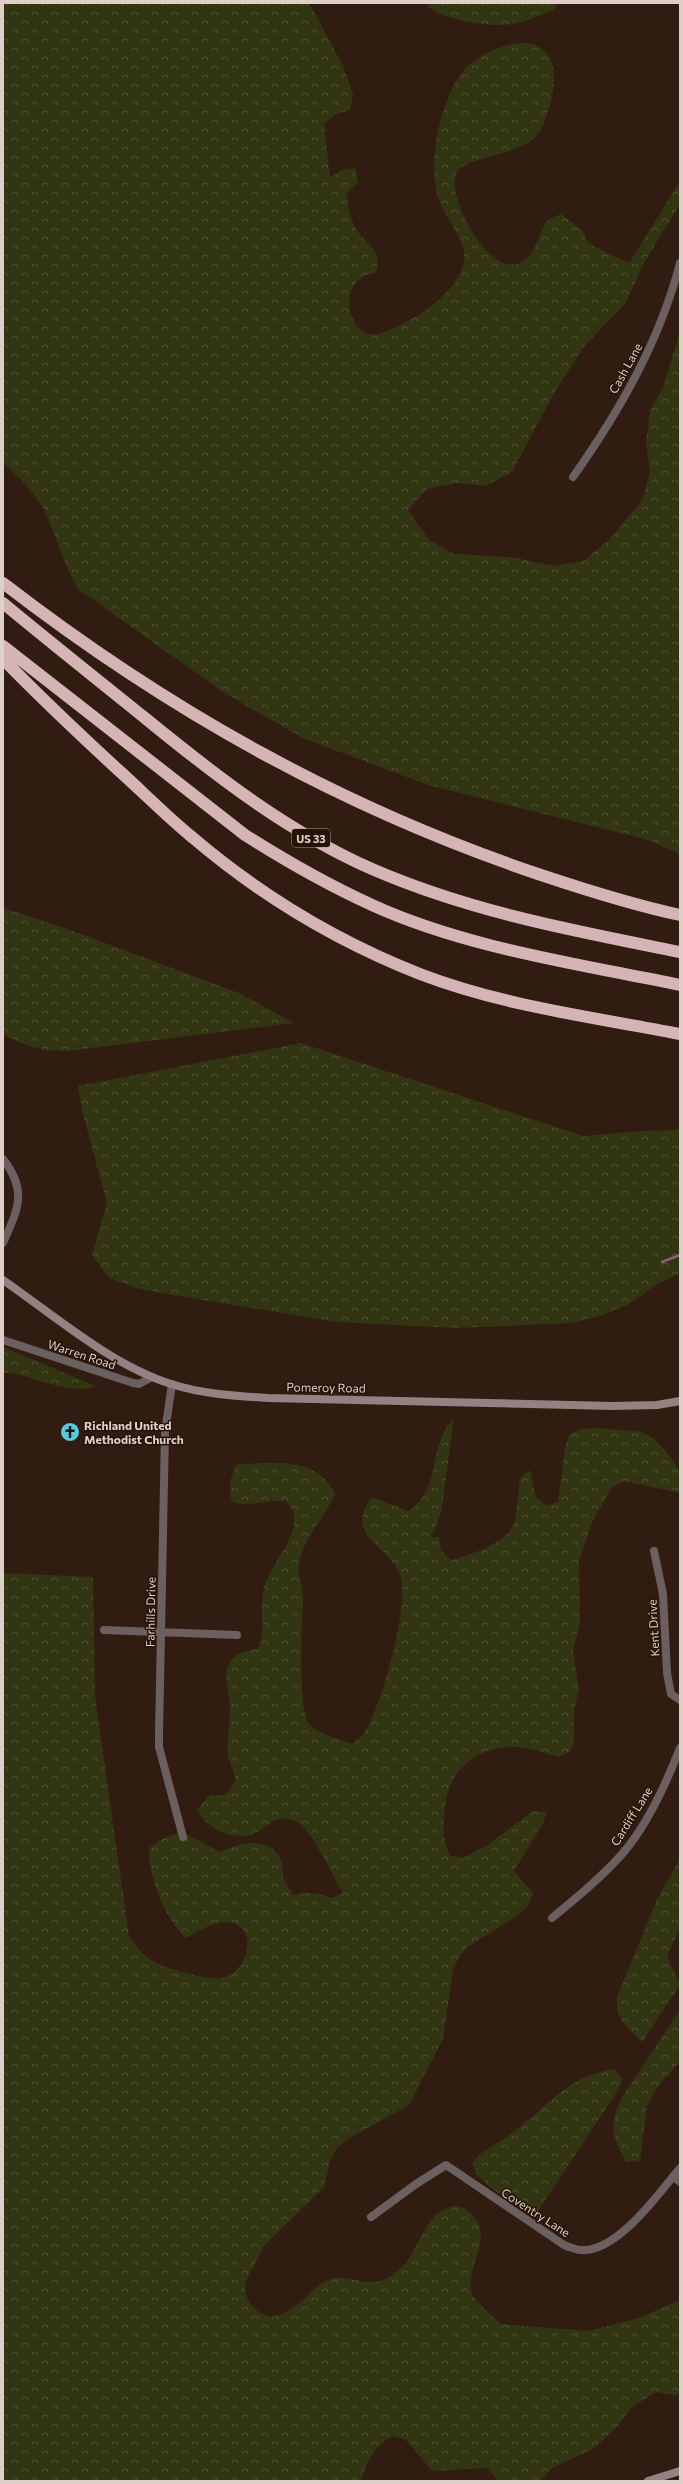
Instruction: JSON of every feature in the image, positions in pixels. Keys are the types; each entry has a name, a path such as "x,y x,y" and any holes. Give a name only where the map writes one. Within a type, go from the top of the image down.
{"highway":[{"path":"3,583 95,651 172,702 254,751 338,793 480,854 581,888 680,915"},
{"name":"US 33","path":"3,603 248,798 347,857 410,885 486,910 539,924 680,952"},
{"name":"US 33","path":"3,646 245,835 284,860 334,887 373,906 420,923 510,950 680,985"},
{"path":"3,660 45,702 190,836 240,876 284,906 333,934 421,974 499,999 680,1034"}],"street":[{"name":"Cash Lane","path":"573,477 641,366 660,327 680,263"},
{"path":"3,1159 16,1179 19,1197 18,1205 3,1243"},
{"name":"Pomeroy Road","path":"3,1280 110,1354 152,1377 172,1384 212,1394 268,1398 613,1406 657,1405 680,1401"},
{"name":"Warren Road","path":"3,1340 133,1383 139,1384 152,1377"},
{"name":"Farhills Drive","path":"172,1384 165,1432 160,1747 183,1837"},
{"name":"Kent Drive","path":"654,1551 663,1594 667,1673 671,1694 680,1700"},
{"path":"104,1630 237,1635"},
{"name":"Cardiff Lane","path":"552,1918 574,1900 622,1854 638,1832 657,1798 680,1748"},
{"name":"Coventry Lane","path":"371,2217 416,2184 446,2165 564,2245 582,2250 598,2248 614,2240 680,2168"},
{"path":"673,2176 680,2182"},
{"path":"648,2481 680,2471"}],"green space":[{"path":"3,3 306,3 311,6 343,66 353,94 350,110 336,114 324,123 330,178 341,170 355,168 358,183 347,192 349,209 352,221 361,236 373,248 376,255 376,273 366,275 356,283 352,289 349,303 355,324 361,330 369,334 374,335 387,331 417,316 446,293 456,280 463,266 464,252 460,239 443,209 437,194 434,164 438,130 449,96 464,70 476,59 486,54 501,47 518,43 531,44 542,48 549,56 553,66 554,79 553,93 549,108 538,134 529,142 519,147 471,163 457,172 455,183 457,197 463,214 472,231 483,246 495,258 508,264 520,263 526,260 533,250 547,221 561,214 582,230 589,244 629,263 680,181 680,204 645,261 625,304 584,346 553,395 512,472 485,486 457,483 427,489 408,510 429,540 454,554 511,557 555,566 583,561 609,540 643,499 650,471 646,442 650,411 663,387 680,332 680,854 649,840 428,785 303,738 226,694 78,589 41,505 26,486 3,463"},
{"path":"428,3 558,3 554,10 531,19 510,24 489,25 450,17 428,7"},
{"path":"3,908 65,928 239,993 294,1023 76,1050 46,1050 22,1043 3,1034"},
{"path":"301,1043 583,1136 640,1131 680,1130 680,1273 656,1285 629,1304 603,1315 571,1323 456,1328 337,1322 167,1294 136,1288 109,1278 92,1255 107,1203 83,1114 78,1086"},
{"path":"3,1347 96,1386 84,1389 71,1388 57,1386 20,1375 10,1373 3,1374"},
{"path":"454,1419 441,1513 431,1538 439,1537 441,1551 451,1560 474,1553 505,1537 512,1528 514,1522 520,1478 530,1470 536,1497 546,1506 558,1502 565,1449 569,1435 580,1429 599,1428 642,1432 653,1438 664,1449 680,1471 680,1493 624,1481 612,1487 592,1522 579,1561 580,1623 573,1650 579,1690 574,1711 574,1738 571,1751 559,1757 518,1747 504,1747 479,1755 469,1761 453,1780 448,1792 445,1806 444,1832 447,1850 450,1856 463,1858 486,1846 533,1811 547,1812 542,1825 514,1871 533,1893 528,1906 517,1916 467,1947 459,1957 453,1970 443,2039 409,2105 348,2139 337,2148 330,2160 324,2187 264,2246 245,2283 246,2296 248,2301 255,2309 271,2317 284,2313 293,2308 315,2288 328,2280 347,2278 373,2282 382,2280 391,2276 408,2260 428,2224 434,2217 441,2211 450,2207 460,2207 467,2210 477,2221 481,2231 481,2241 472,2272 472,2293 480,2304 501,2324 588,2331 639,2318 680,2300 680,2396 656,2392 632,2407 616,2428 593,2449 552,2468 540,2481 499,2481 487,2468 432,2471 406,2440 393,2436 381,2444 372,2454 361,2481 3,2481 3,1573 93,1577 95,1696 129,1936 134,1944 145,1955 158,1964 197,1976 222,1978 231,1974 239,1967 244,1958 247,1949 247,1939 244,1931 237,1925 226,1922 216,1923 206,1927 186,1938 178,1930 171,1920 159,1896 151,1871 149,1848 160,1840 178,1834 185,1835 192,1837 220,1852 246,1843 264,1844 278,1854 282,1864 284,1878 293,1895 312,1893 331,1898 343,1893 317,1845 300,1824 284,1818 278,1819 250,1835 234,1836 212,1827 197,1810 208,1796 225,1795 234,1784 235,1775 228,1755 230,1712 227,1672 229,1664 234,1657 244,1652 258,1649 262,1635 263,1592 270,1573 287,1544 294,1524 294,1514 286,1501 272,1501 252,1504 239,1504 232,1502 230,1492 231,1478 237,1464 293,1464 305,1467 317,1473 327,1482 335,1494 308,1539 299,1561 303,1600 301,1666 303,1703 306,1717 310,1725 325,1734 352,1744 362,1736 369,1724 385,1683 398,1632 402,1589 400,1575 394,1564 370,1538 365,1530 362,1521 364,1510 372,1497 408,1511 419,1502 431,1479 440,1441 446,1429"},
{"path":"680,1859 680,1928 667,1956 680,1985 642,2042 627,2027 620,2017 617,1997 657,1899"},
{"path":"680,2010 680,2062 661,2082 647,2106 640,2161 626,2162 615,2137 614,2123 618,2107 622,2097"},
{"path":"614,2069 623,2079 616,2093 538,2211 525,2212 490,2187 478,2176 472,2164 483,2152 519,2128 555,2096 568,2087 581,2079 596,2073"}],"waterway":[{"path":"662,1262 680,1255"}],"place":[{"name":"Richland United Methodist Church","path":"70,1432"}]}
